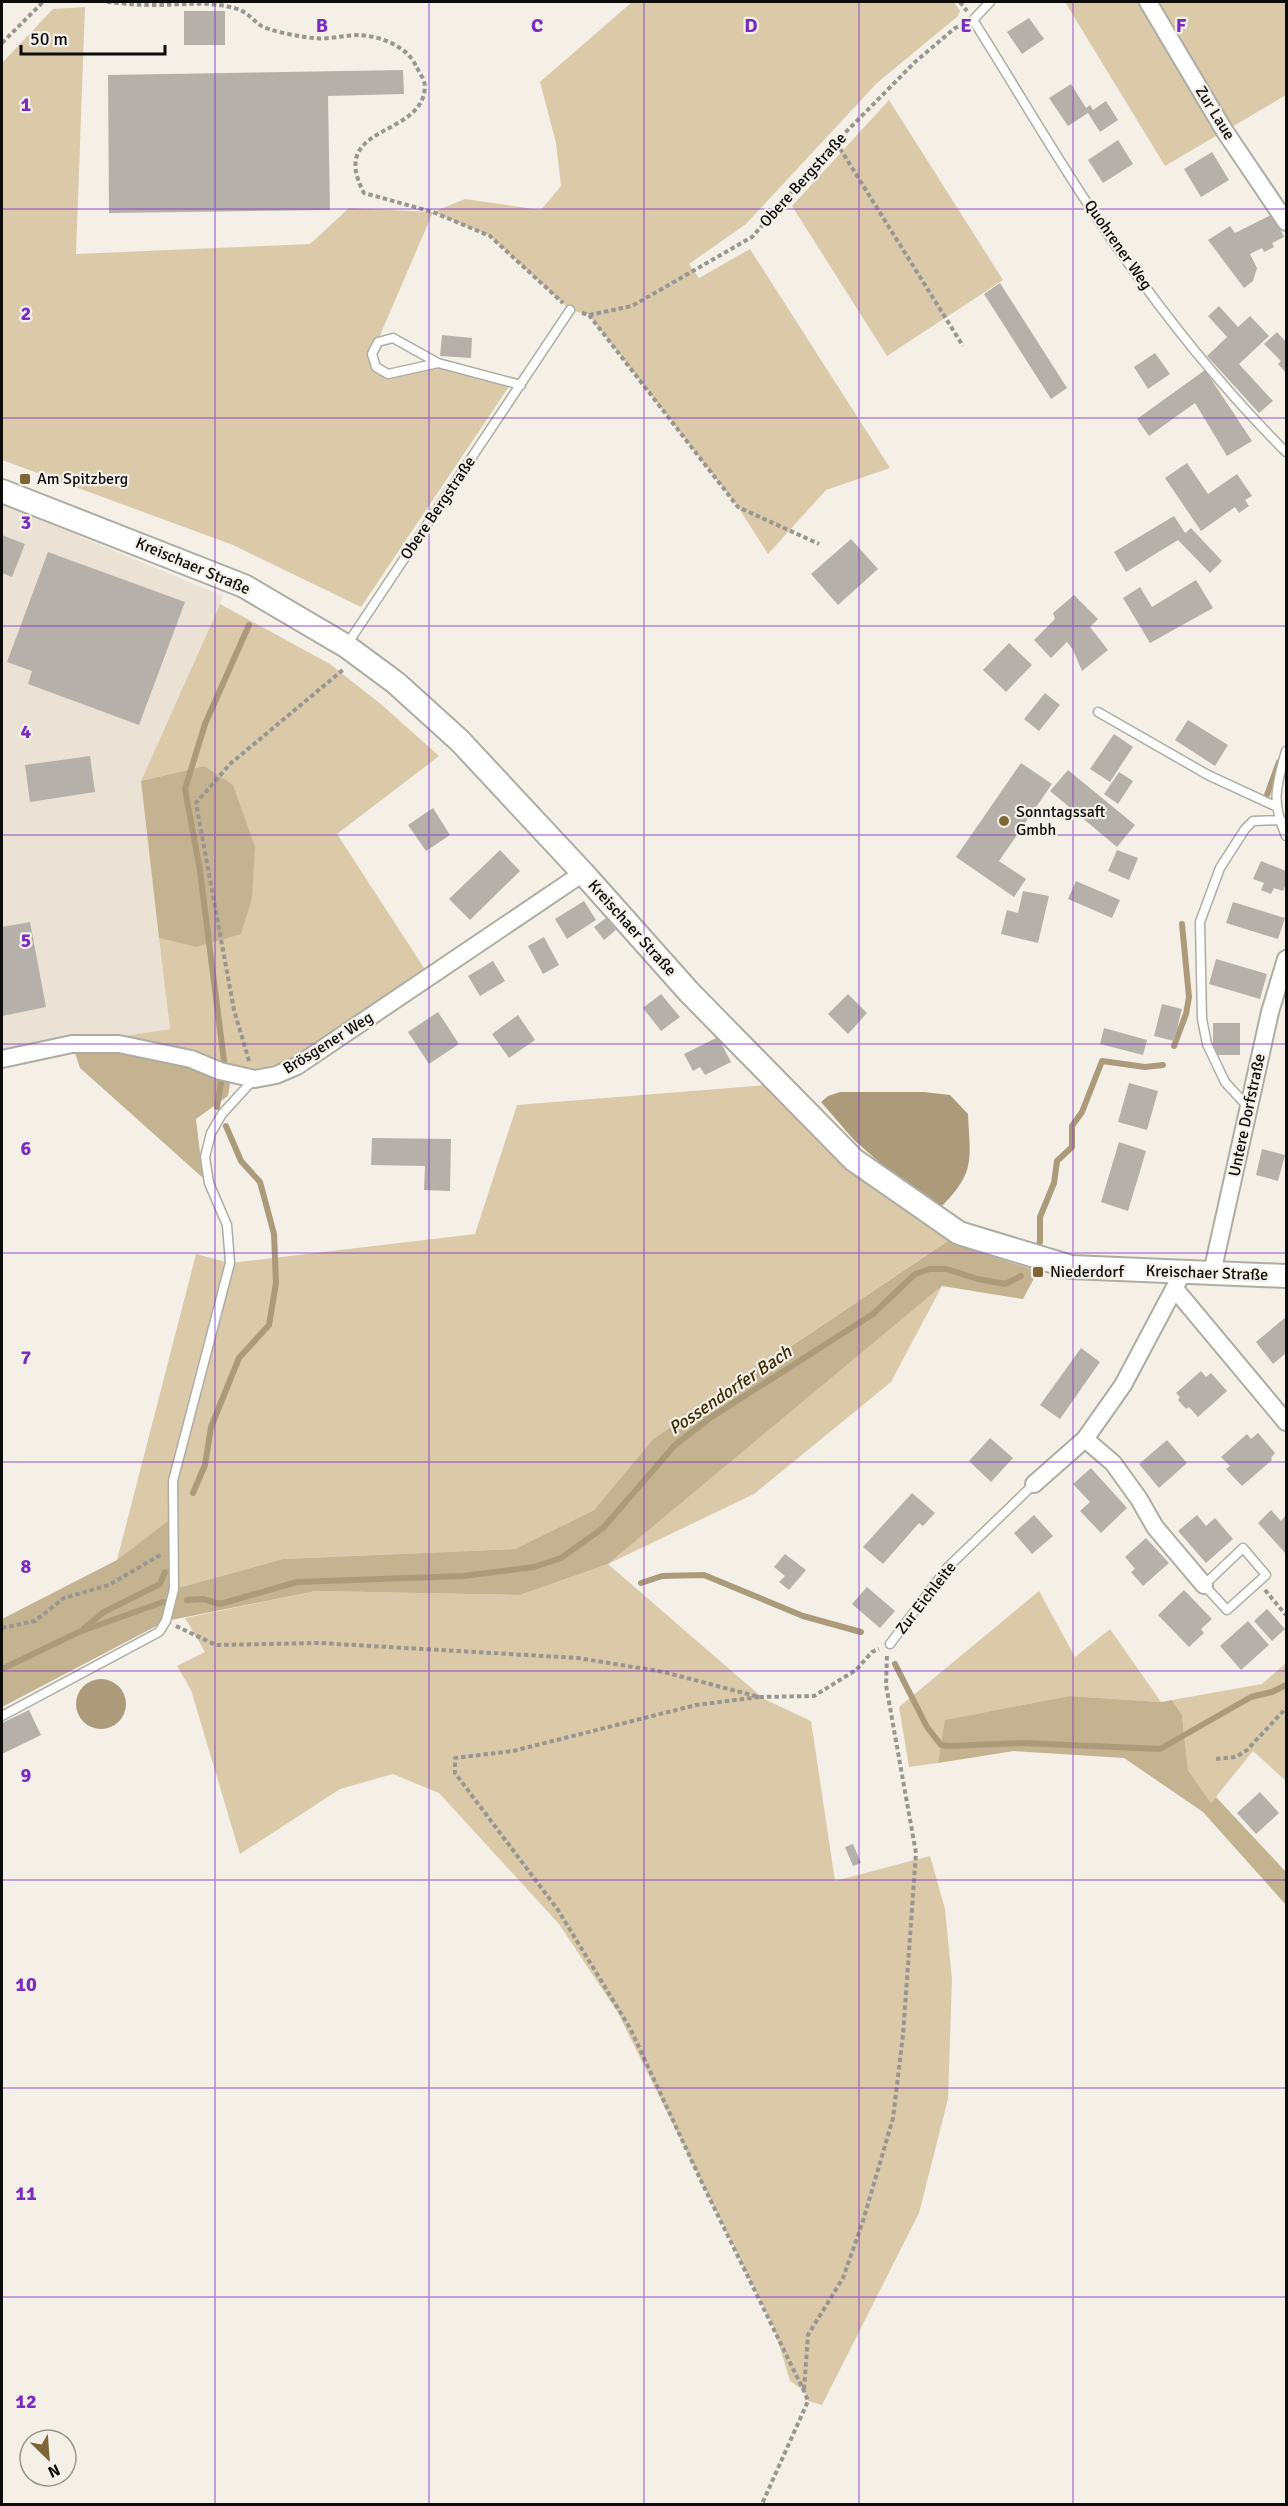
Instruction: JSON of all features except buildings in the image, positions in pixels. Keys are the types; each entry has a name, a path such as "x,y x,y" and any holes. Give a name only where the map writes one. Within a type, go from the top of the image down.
{"main road":[{"name":"Kreischaer Straße","path":"2,491 244,586 346,646 396,683 460,741 583,873 689,992 854,1160 959,1233 1071,1267 1179,1281 1212,1273 1287,1276"}],"street":[{"name":"Zur Laue","path":"1148,2 1224,130 1287,222"},
{"name":"Brösgener Weg","path":"2,1059 72,1044 119,1044 191,1059 220,1071 255,1079 276,1075 297,1066 583,873"},
{"name":"Untere Dorfstraße","path":"1212,1273 1270,1012 1287,959"},
{"path":"1179,1281 1287,1422"},
{"name":"Zur Eichleite","path":"1034,1484 1085,1439 1123,1385 1179,1281"},
{"path":"1085,1439 1113,1463 1139,1499 1155,1527 1204,1585"}],"lane":[{"path":"974,20 990,2"},
{"name":"Quohrener Weg","path":"974,20 1121,254 1248,413 1287,452"},
{"name":"Obere Bergstraße","path":"346,646 570,310"},
{"path":"438,363 388,375 376,367 372,354 378,342 393,338 438,363 521,385"},
{"path":"1098,712 1208,775 1275,806"},
{"path":"1287,751 1277,783 1275,806 1287,836"},
{"path":"1248,1107 1225,1083 1208,1044 1202,1019 1200,922 1220,868 1245,829 1253,821 1281,820"},
{"path":"2,1716 159,1632 166,1621 174,1589 173,1481 230,1263 227,1225 209,1183 205,1157 211,1133 222,1114 255,1079"},
{"name":"Zur Eichleite","path":"890,1644 947,1568 1034,1484"},
{"path":"1243,1548 1266,1575 1258,1582 1227,1610 1204,1585 1243,1548"}],"path":[{"path":"2,43 43,2"},
{"path":"107,2 148,5 193,2 234,8 249,14 262,27 315,38 361,35 396,45 411,56 426,85 422,100 411,114 373,137 360,148 355,158 356,177 364,193 433,212 490,236 570,310"},
{"name":"Obere Bergstraße","path":"819,544 738,507 589,315 632,306 752,237 836,142 915,62 955,28 974,20"},
{"path":"836,142 963,346"},
{"path":"255,1079 234,1010 196,803 230,764 351,663 346,646"},
{"path":"2,1628 35,1621 64,1598 109,1585 173,1548"},
{"path":"1258,1582 1287,1615"},
{"path":"166,1621 216,1645 320,1642 578,1658 664,1672 759,1697"},
{"path":"762,2505 808,2401 804,2391 704,2187 630,2028 558,1910 454,1773 455,1758 513,1751 696,1705 759,1697 814,1696 856,1670 872,1652 890,1644"},
{"name":"Zur Eichleite","path":"804,2391 808,2335 843,2278 893,2118 903,2035 916,1853 886,1685 885,1663 890,1644"},
{"path":"1216,1759 1236,1757 1247,1750 1287,1708"}],"shaded area":[{"path":"632,2 954,2 960,11 958,16 877,83 746,224 689,264 699,278 750,249 890,468 826,490 768,554 738,507 589,315 570,310 490,236 433,212 465,199 541,210 561,186 556,143 540,82"},
{"path":"1065,2 1142,2 1221,133 1165,166"},
{"path":"1157,2 1286,2 1286,95 1232,127"},
{"path":"85,7 76,254 310,244 349,208 433,212 372,354 376,367 388,374 438,363 512,382 361,607 233,545 2,460 2,63 53,9"},
{"path":"889,100 1003,280 887,356 792,206"},
{"path":"2,504 223,596 141,781 170,1029 72,1044 2,1059"},
{"path":"220,604 330,664 382,705 439,756 337,834 426,971 295,1059 258,1069 239,1068 192,1051 124,1036 170,1029 159,938 196,947 204,766 141,781"},
{"path":"204,766 233,785 255,847 252,898 241,934 196,947 159,938 141,781"},
{"path":"74,1050 133,1052 231,1078 228,1096 196,1119 203,1178 80,1068"},
{"path":"780,1084 959,1233 653,1439 594,1510 515,1549 283,1559 174,1589 117,1560 196,1254 230,1263 475,1234 517,1105"},
{"path":"840,1092 924,1092 950,1095 968,1114 970,1154 968,1165 960,1184 941,1207 887,1169 854,1140 821,1102 828,1096"},
{"path":"952,1238 997,1258 1038,1271 1023,1299 942,1286 608,1564 520,1595 316,1591 166,1621 2,1707 2,1619 117,1560 172,1518 174,1589 283,1559 515,1549 594,1510 653,1439"},
{"path":"942,1286 891,1382 754,1494 608,1564"},
{"path":"608,1564 764,1699 811,1721 835,1881 930,1856 945,1909 952,1979 948,2099 919,2213 822,2405 808,2401 804,2391 790,2381 774,2328 618,2013 559,1924 439,1793 393,1774 340,1789 240,1854 191,1690 177,1666 205,1652 185,1618 316,1591 520,1595"},
{"path":"1039,1591 1075,1657 1110,1629 1161,1702 1069,1696 946,1720 938,1763 909,1767 899,1707"},
{"path":"1286,1663 1286,1781 1253,1751 1211,1803 1188,1770 1182,1715 1172,1700 1262,1684"},
{"path":"96,1679 106,1679 119,1686 126,1699 126,1709 119,1722 106,1729 96,1729 87,1725 80,1718 76,1709 76,1699 80,1690 87,1683"},
{"path":"1069,1696 1161,1702 1172,1700 1182,1715 1188,1770 1211,1803 1216,1797 1286,1872 1286,1905 1203,1812 1124,1758 1014,1751 938,1763 945,1720"}],"waterway":[{"path":"224,1061 200,871 185,789 205,724 249,625"},
{"name":"Possendorfer Bach","path":"1267,795 1279,762"},
{"name":"Possendorfer Bach","path":"1174,1046 1186,1014 1189,997 1182,924"},
{"name":"Possendorfer Bach","path":"1037,1248 1040,1242 1040,1217 1054,1183 1057,1161 1072,1147 1072,1126 1082,1112 1102,1061 1145,1067 1163,1065"},
{"path":"217,1107 221,1083"},
{"path":"193,1493 205,1465 211,1427 239,1358 269,1325 276,1283 274,1234 260,1182 241,1161 226,1126"},
{"name":"Possendorfer Bach","path":"187,1600 203,1599 220,1604 297,1582 463,1576 534,1567 561,1558 603,1528 675,1445 710,1418 873,1314 915,1274 930,1269 946,1269 978,1279 1005,1284 1021,1276"},
{"path":"84,1628 104,1612 160,1584 165,1572"},
{"path":"641,1583 662,1576 704,1575 803,1616 861,1632"},
{"name":"Possendorfer Bach","path":"2,1669 79,1632 163,1602"},
{"path":"895,1664 927,1727 941,1745 949,1746 1024,1743 1160,1749 1251,1697 1272,1692 1286,1685"}],"place":[{"name":"Am Spitzberg","path":"25,479"},
{"name":"Sonntagssaft Gmbh","path":"1004,821"},
{"name":"Niederdorf","path":"1038,1272"}]}
